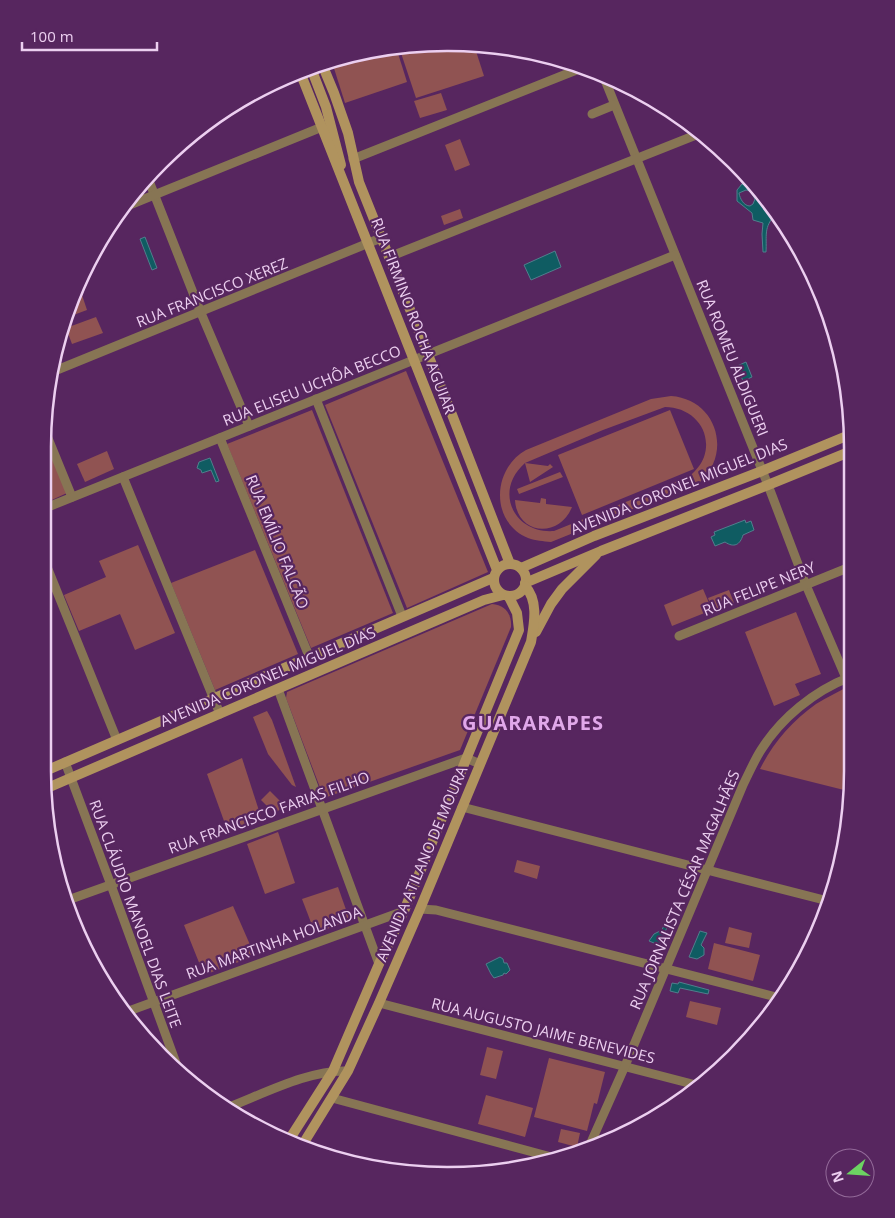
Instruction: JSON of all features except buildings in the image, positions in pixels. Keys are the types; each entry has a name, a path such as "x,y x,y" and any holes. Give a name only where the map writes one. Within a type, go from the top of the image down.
{"street":[{"name":"RUA FIRMINO ROCHA AGUIAR","path":"325,71 348,133 359,182 510,564"},
{"path":"353,159 573,71"},
{"path":"313,74 332,126 344,182"},
{"name":"RUA FIRMINO ROCHA AGUIAR","path":"303,79 414,360 495,574"},
{"name":"RUA ROMEU ALDIGUERI","path":"606,84 806,585 844,668"},
{"path":"592,114 614,105"},
{"path":"137,202 322,127"},
{"path":"389,257 693,136"},
{"path":"151,185 201,313 249,426"},
{"name":"RUA FRANCISCO XEREZ","path":"59,369 382,238"},
{"name":"RUA ELISEU UCHÔA BECCO","path":"51,506 676,255"},
{"path":"316,399 402,616"},
{"name":"AVENIDA CORONEL MIGUEL DIAS","path":"521,568 594,536 844,437"},
{"name":"RUA EMÍLIO FALCÃO","path":"220,438 309,656"},
{"path":"51,446 72,498"},
{"name":"AVENIDA CORONEL MIGUEL DIAS","path":"525,585 601,551 844,454"},
{"path":"123,477 220,714"},
{"path":"531,642 551,604 562,589 601,551"},
{"path":"510,564 521,568 525,574 525,585 518,594 506,596 495,588 495,574 504,565 510,564"},
{"name":"RUA FELIPE NERY","path":"679,636 844,569"},
{"name":"AVENIDA CORONEL MIGUEL DIAS","path":"51,768 402,616 478,586 495,574"},
{"path":"51,579 117,740"},
{"name":"AVENIDA ATILANO DE MOURA","path":"304,1140 348,1071 380,1003 531,642 535,620 534,604 525,585"},
{"name":"AVENIDA CORONEL MIGUEL DIAS","path":"52,786 484,600 506,596"},
{"name":"AVENIDA ATILANO DE MOURA","path":"292,1135 334,1071 379,964 404,911 519,630 516,613 506,596"},
{"name":"RUA JORNALISTA CÉSAR MAGALHÃES","path":"592,1140 625,1066 706,870 760,751 774,732 799,707 844,679"},
{"path":"278,689 379,964"},
{"path":"466,758 480,764"},
{"name":"RUA FRANCISCO FARIAS FILHO","path":"72,898 321,808 466,758"},
{"name":"RUA CLÁUDIO MANOEL DIAS LEITE","path":"65,762 174,1057"},
{"path":"462,807 822,900"},
{"path":"420,910 436,910 773,996"},
{"name":"RUA MARTINHA HOLANDA","path":"132,1010 404,911"},
{"name":"RUA AUGUSTO JAIME BENEVIDES","path":"380,1003 691,1084"},
{"path":"234,1105 301,1080 334,1071 348,1071"},
{"path":"332,1098 542,1155"}],"shaded area":[{"path":"448,51 476,52 484,76 416,98 401,54"},
{"path":"398,55 407,82 345,103 334,68 370,59"},
{"path":"441,93 447,110 420,118 414,101"},
{"path":"460,139 470,165 455,171 445,145"},
{"path":"743,184 749,191 739,193 743,202 750,206 753,204 755,199 752,194 772,219 767,228 766,252 763,252 763,223 753,220 752,213 737,201 737,190"},
{"path":"460,209 463,218 444,225 441,216"},
{"path":"145,237 157,268 152,270 140,239"},
{"path":"555,251 561,267 531,280 524,265"},
{"path":"81,296 87,310 74,315"},
{"path":"96,317 103,333 72,344 68,334 70,326"},
{"path":"746,362 752,377 743,381 737,366"},
{"path":"406,371 488,572 407,608 325,405"},
{"path":"671,396 687,399 699,406 709,417 715,429 717,442 716,456 710,470 700,482 551,542 528,538 516,530 507,520 502,508 500,495 502,482 507,470 515,459 526,450 651,399","holes":["665,407 675,408 692,416 703,429 706,438 704,457 700,465 690,476 554,531 540,530 528,526 512,509 510,486 515,474 525,463 603,430"]},
{"path":"312,410 393,613 311,648 227,444"},
{"path":"670,410 694,469 582,515 558,455"},
{"path":"107,451 114,469 85,482 77,464"},
{"path":"51,453 67,493 51,500"},
{"path":"210,458 219,481 216,482 211,470 202,473 197,468 199,462"},
{"path":"525,463 548,466 550,464 553,467 530,482"},
{"path":"560,472 563,477 519,494 517,489"},
{"path":"541,498 546,499 546,504 572,507 566,517 558,524 549,528 539,529 530,526 523,520 517,512 515,500 540,503"},
{"path":"745,520 746,523 751,521 754,530 743,535 740,541 734,545 725,542 715,546 711,537 715,535 714,532"},
{"path":"138,545 175,633 135,650 120,614 79,631 64,595 106,577 99,561"},
{"path":"255,550 298,654 215,690 171,583"},
{"path":"703,589 712,610 672,626 664,605"},
{"path":"729,590 734,603 713,611 708,598"},
{"path":"492,604 501,606 507,611 511,627 460,750 324,798 286,698 287,692"},
{"path":"796,612 821,674 795,684 800,695 774,706 745,632"},
{"path":"844,688 843,790 760,769 784,733 816,704"},
{"path":"267,711 296,787 292,785 268,754 253,717"},
{"path":"242,758 262,820 228,832 207,774"},
{"path":"270,791 284,805 275,814 261,800"},
{"path":"278,832 295,883 265,894 247,844"},
{"path":"517,860 540,866 537,879 514,872"},
{"path":"338,887 350,921 315,933 302,899"},
{"path":"233,906 255,956 204,975 184,925"},
{"path":"666,920 670,921 659,945 649,941 654,934 662,930"},
{"path":"729,927 752,933 749,948 725,943"},
{"path":"700,931 707,933 701,945 704,948 704,955 697,959 689,957"},
{"path":"714,943 760,955 753,981 708,969"},
{"path":"500,957 504,963 507,963 510,970 506,974 504,973 494,978 486,964"},
{"path":"679,982 709,990 708,994 680,988 678,993 670,991 672,983 678,984"},
{"path":"690,1001 721,1008 717,1025 686,1017"},
{"path":"487,1047 503,1051 496,1079 480,1075"},
{"path":"549,1058 605,1072 597,1104 594,1103 587,1131 534,1117"},
{"path":"486,1095 533,1108 525,1137 478,1124"},
{"path":"561,1129 580,1133 577,1145 574,1146 558,1142"}],"district":[{"name":"GUARARAPES","path":"533,723"}]}
